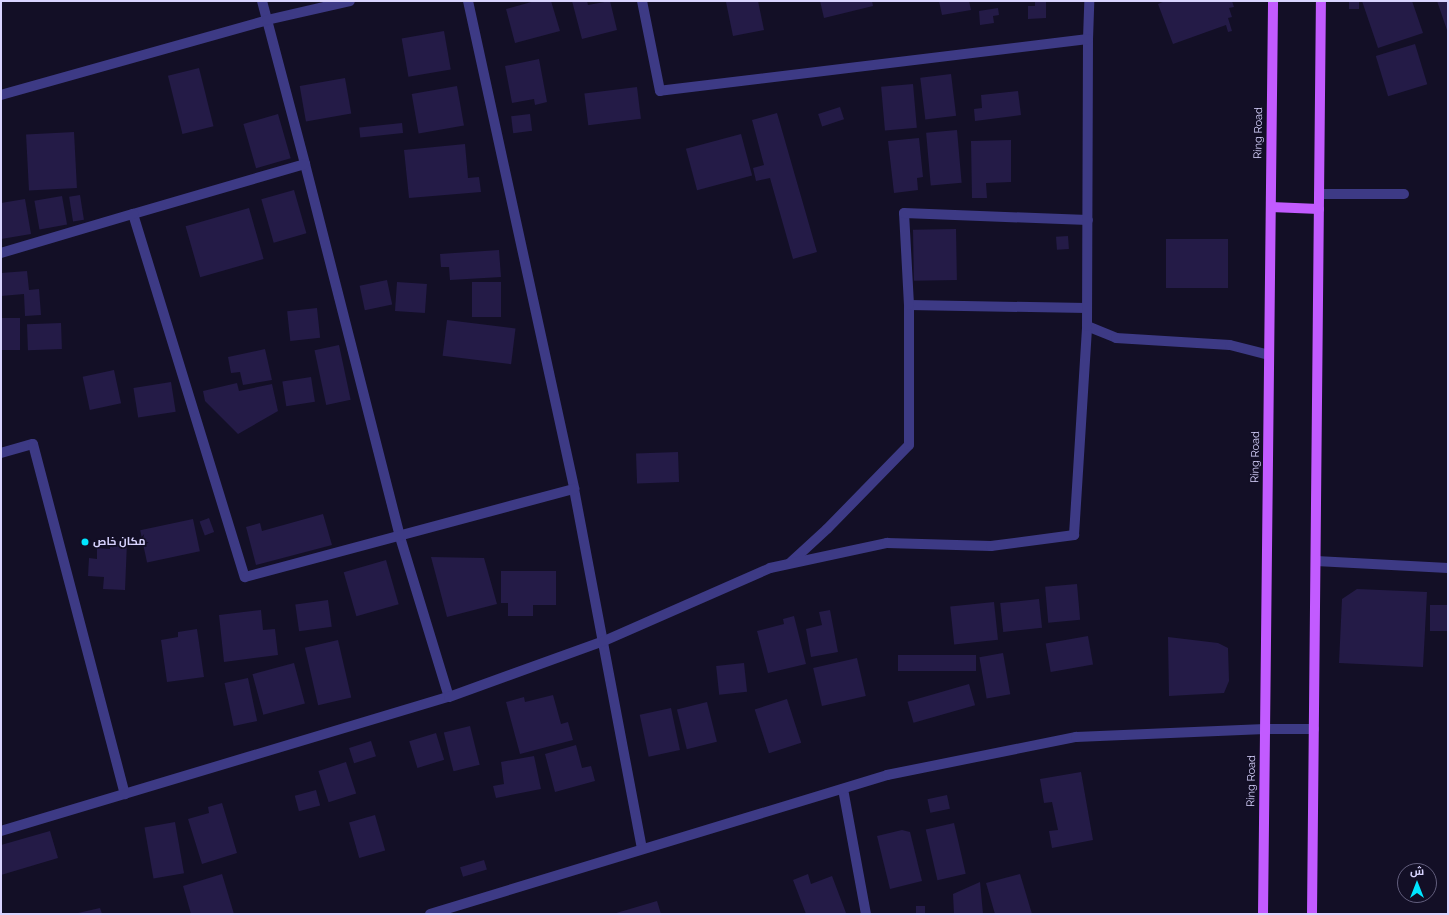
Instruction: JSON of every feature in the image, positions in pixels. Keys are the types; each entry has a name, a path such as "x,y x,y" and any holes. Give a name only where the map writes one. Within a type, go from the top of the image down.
{"main road":[{"name":"Ring Road","path":"1263,914 1273,1"},
{"path":"1312,914 1321,1"},
{"path":"1271,207 1319,209"}],"street":[{"path":"262,1 400,537 449,697"},
{"path":"1,95 267,20 350,1"},
{"path":"468,1 574,489 642,848"},
{"path":"642,1 660,90 1088,39"},
{"path":"1,831 449,697 604,641 770,568 886,543 991,546 1074,535 1087,326 1089,1"},
{"path":"1,253 305,164"},
{"path":"1319,194 1404,194"},
{"path":"789,564 827,529 909,445 909,305 904,213 1088,220"},
{"path":"133,214 245,577 400,537 574,489"},
{"path":"909,305 1087,308"},
{"path":"1087,326 1116,338 1230,345 1269,355"},
{"path":"1,454 33,444 125,794"},
{"path":"1316,561 1448,568"},
{"path":"430,914 642,848 843,789 887,774 1076,738 1265,729 1314,729"},
{"path":"843,789 866,914"}],"building":[{"path":"535,1 551,1 560,31 515,43 506,9"},
{"path":"572,1 587,1 588,5 610,1 617,30 582,39"},
{"path":"758,1 764,30 733,36 726,2"},
{"path":"820,1 872,1 873,6 824,18"},
{"path":"939,1 969,1 971,10 942,15"},
{"path":"1035,1 1046,1 1046,18 1028,19 1028,6 1035,6"},
{"path":"1165,1 1232,1 1234,7 1229,8 1232,17 1228,18 1232,31 1228,32 1226,25 1173,44 1158,4"},
{"path":"1349,1 1359,1 1359,9 1349,9"},
{"path":"1362,1 1412,1 1423,33 1378,48"},
{"path":"1437,1 1448,1 1448,33"},
{"path":"998,8 999,15 993,16 994,23 980,25 979,11"},
{"path":"444,31 451,69 408,77 402,38"},
{"path":"1415,44 1427,84 1388,96 1376,56"},
{"path":"539,59 547,102 535,105 534,99 512,103 505,66"},
{"path":"199,68 214,126 182,134 168,76"},
{"path":"951,74 956,116 925,119 920,78"},
{"path":"345,78 351,113 306,121 300,86"},
{"path":"913,84 917,128 885,131 881,87"},
{"path":"457,86 464,125 419,133 412,94"},
{"path":"637,87 641,119 588,125 584,93"},
{"path":"1018,91 1021,115 975,121 974,109 982,108 981,95"},
{"path":"840,107 844,119 822,126 818,114"},
{"path":"777,113 817,252 793,259 770,178 756,181 753,168 764,165 752,120"},
{"path":"278,114 291,158 256,168 243,124"},
{"path":"530,114 532,131 513,133 511,116"},
{"path":"402,123 403,133 360,137 359,127"},
{"path":"957,130 962,183 931,186 926,133"},
{"path":"74,132 77,188 29,190 26,135"},
{"path":"741,134 752,176 697,190 686,149"},
{"path":"919,138 923,177 917,178 918,190 894,193 888,141"},
{"path":"1011,140 1011,182 986,183 987,198 972,198 971,141"},
{"path":"465,144 468,178 479,177 481,192 409,198 404,150"},
{"path":"294,190 306,233 274,243 261,199"},
{"path":"80,195 84,220 73,221 69,197"},
{"path":"62,196 67,225 39,229 34,201"},
{"path":"25,199 31,234 1,239 1,203"},
{"path":"249,208 264,259 200,277 186,226"},
{"path":"956,229 957,280 914,281 913,230"},
{"path":"1068,236 1069,249 1057,250 1056,237"},
{"path":"1166,239 1228,239 1228,288 1166,288"},
{"path":"499,250 501,277 450,280 449,267 441,267 440,254"},
{"path":"27,271 29,290 39,289 41,315 25,316 24,294 1,296 1,273"},
{"path":"387,280 392,304 365,310 360,286"},
{"path":"397,282 427,284 425,313 395,311"},
{"path":"472,282 501,282 501,317 472,317"},
{"path":"317,308 320,338 290,341 287,311"},
{"path":"1,318 20,318 20,350 1,350"},
{"path":"447,320 515,328 511,364 443,356"},
{"path":"61,323 62,349 28,350 27,324"},
{"path":"339,345 351,400 326,405 315,350"},
{"path":"265,349 272,380 243,385 240,372 231,373 228,357"},
{"path":"114,370 121,403 90,410 83,377"},
{"path":"311,377 315,402 286,406 282,382"},
{"path":"171,382 176,412 138,418 133,388"},
{"path":"237,383 239,391 272,384 278,411 238,434 205,401 203,391"},
{"path":"678,452 679,482 637,483 636,453"},
{"path":"323,514 332,545 256,565 246,527 260,523 262,531"},
{"path":"209,518 214,532 205,536 200,521"},
{"path":"193,519 200,551 147,563 140,530"},
{"path":"110,541 127,542 125,590 103,589 104,577 88,576 89,558 97,559 97,548 110,549"},
{"path":"431,557 484,558 497,604 447,617"},
{"path":"386,560 399,604 356,616 344,572"},
{"path":"501,571 556,571 556,605 533,605 533,616 508,616 508,603 501,603"},
{"path":"1077,584 1080,620 1048,623 1045,587"},
{"path":"1357,589 1427,592 1423,667 1339,663 1342,599"},
{"path":"1039,599 1042,628 1003,632 1000,603"},
{"path":"328,600 332,627 299,631 295,605"},
{"path":"994,602 998,640 954,644 950,607"},
{"path":"1430,605 1448,605 1448,631 1430,631"},
{"path":"261,610 263,630 275,629 278,655 224,662 219,615"},
{"path":"830,610 838,652 811,657 806,629 822,625 819,612"},
{"path":"794,616 806,664 768,673 757,631 784,624 783,619"},
{"path":"197,629 204,677 167,682 161,640 178,637 178,632"},
{"path":"1088,636 1093,665 1051,672 1046,643"},
{"path":"1168,637 1218,643 1228,648 1229,681 1224,693 1169,696"},
{"path":"338,640 351,697 318,705 305,648"},
{"path":"1003,653 1010,694 987,699 979,657"},
{"path":"898,655 976,655 976,671 898,671"},
{"path":"857,658 866,696 822,706 813,668"},
{"path":"294,663 305,704 263,715 252,674"},
{"path":"744,663 747,692 719,695 716,666"},
{"path":"248,678 257,721 234,726 225,683"},
{"path":"969,684 975,705 914,723 907,702"},
{"path":"553,695 561,724 568,722 573,740 520,754 506,702 524,697 525,702"},
{"path":"787,699 801,743 769,753 755,710"},
{"path":"707,702 717,742 687,749 677,709"},
{"path":"671,708 680,750 649,757 640,715"},
{"path":"470,726 480,765 453,771 444,733"},
{"path":"436,733 444,760 417,768 409,741"},
{"path":"371,741 376,756 354,763 349,748"},
{"path":"576,745 582,768 591,766 595,781 555,792 545,754"},
{"path":"534,756 541,789 496,798 493,786 504,784 501,762"},
{"path":"346,762 356,793 329,802 318,771"},
{"path":"1081,772 1093,840 1052,848 1049,831 1058,830 1052,802 1044,803 1040,779"},
{"path":"316,790 320,805 299,811 295,796"},
{"path":"947,795 950,809 930,813 927,799"},
{"path":"222,803 237,853 202,864 188,819 209,813 208,807"},
{"path":"375,815 385,851 359,858 349,822"},
{"path":"175,822 184,873 154,879 144,827"},
{"path":"954,823 966,874 937,880 926,830"},
{"path":"902,830 910,832 922,881 890,889 877,836"},
{"path":"50,831 58,858 1,875 1,845"},
{"path":"484,860 487,870 463,877 460,867"},
{"path":"222,874 234,914 191,914 183,886"},
{"path":"808,874 811,884 832,876 846,913 806,914 793,880"},
{"path":"1020,874 1032,914 995,914 986,883"},
{"path":"980,882 983,914 954,914 953,894"},
{"path":"657,901 661,914 613,914"},
{"path":"916,906 925,906 925,914 916,914"},
{"path":"100,908 102,914 78,913"}],"place":[{"name":"مكان خاص","path":"85,542"}]}
